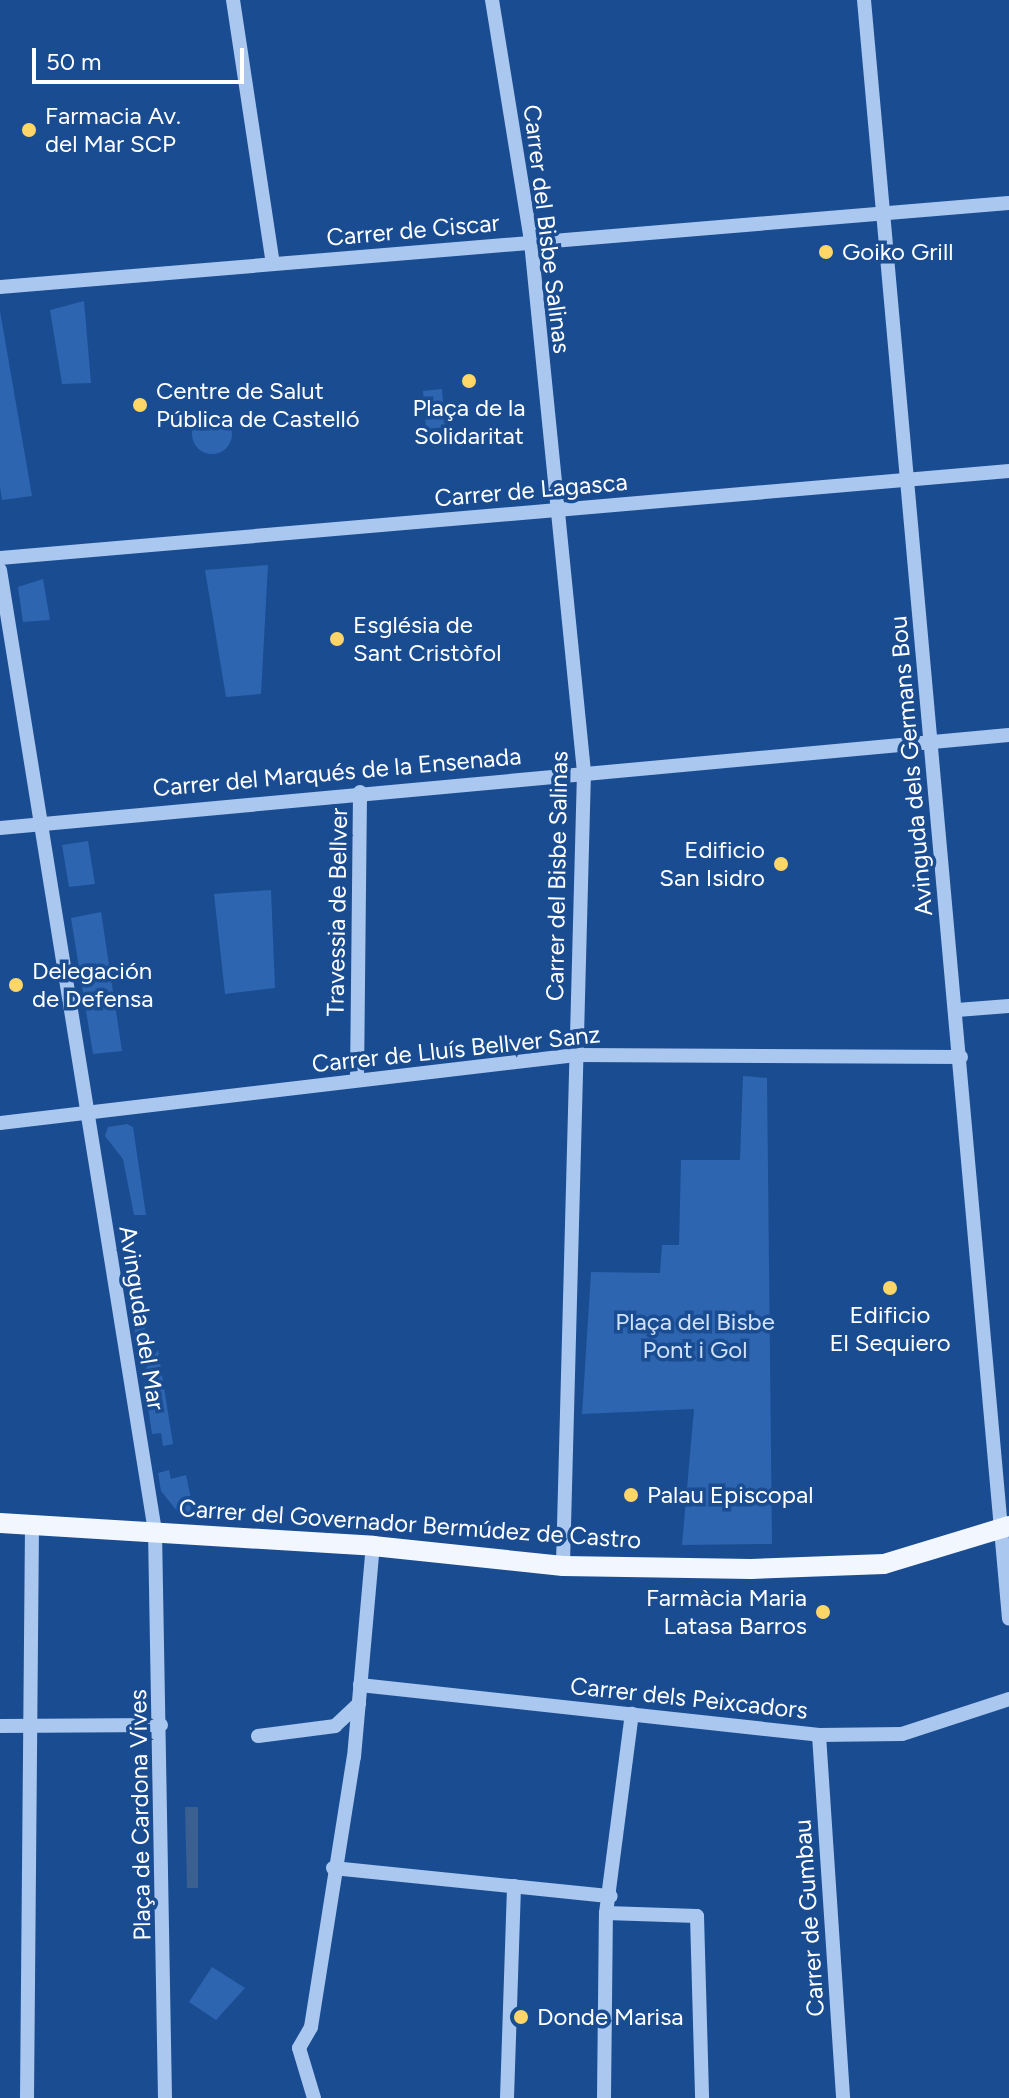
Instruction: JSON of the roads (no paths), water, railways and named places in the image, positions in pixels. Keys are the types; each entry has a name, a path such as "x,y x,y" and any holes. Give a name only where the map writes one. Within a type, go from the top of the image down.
{"main road":[{"name":"Carrer del Governador Bermúdez de Castro","path":"0,1523 373,1546 563,1566 884,1564 1006,1527"}],"street":[{"path":"233,0 273,264"},
{"name":"Carrer del Bisbe Salinas","path":"492,0 531,242 555,510 584,772 563,1566"},
{"name":"Avinguda dels Germans Bou","path":"864,0 908,480 928,742 1006,1527 1009,1619"},
{"name":"Carrer de Ciscar","path":"6,286 1009,203"},
{"name":"Carrer de Lagasca","path":"0,558 1009,471"},
{"name":"Avinguda del Mar","path":"0,570 155,1531"},
{"name":"Carrer del Marqués de la Ensenada","path":"40,824 100,815 1009,735"},
{"name":"Travessia de Bellver","path":"357,1080 360,792"},
{"path":"0,828 40,824"},
{"path":"957,1010 1009,1006"},
{"name":"Carrer de Lluís Bellver Sanz","path":"87,1111 576,1055 961,1057"},
{"path":"0,1123 87,1111"},
{"path":"27,2098 32,1523"},
{"name":"Plaça de Cardona Vives","path":"155,1531 161,1725 165,2098"},
{"path":"314,2098 299,2048 311,2027 359,1704 373,1546"},
{"name":"Carrer dels Peixcadors","path":"360,1685 819,1735 902,1734 1009,1699"},
{"path":"258,1736 335,1726 359,1704"},
{"path":"604,2098 606,1913 611,1896 632,1714"},
{"path":"0,1726 161,1725"},
{"name":"Carrer de Gumbau","path":"819,1735 843,2098"},
{"path":"333,1868 611,1896"},
{"path":"507,2098 514,1886"},
{"path":"606,1913 697,1916 702,2098"}],"place":[{"name":"Farmacia Av. del Mar SCP","path":"29,130"},
{"name":"Goiko Grill","path":"826,252"},
{"name":"Plaça de la Solidaritat","path":"469,381"},
{"name":"Centre de Salut Pública de Castelló","path":"140,405"},
{"name":"Església de Sant Cristòfol","path":"337,639"},
{"name":"Edificio San Isidro","path":"781,864"},
{"name":"Delegación de Defensa","path":"16,985"},
{"name":"Edificio El Sequiero","path":"890,1288"},
{"name":"Palau Episcopal","path":"631,1495"},
{"name":"Farmàcia Maria Latasa Barros","path":"823,1612"},
{"name":"Donde Marisa","path":"521,2017"}],"park label":[{"name":"Plaça del Bisbe Pont i Gol","path":"695,1336"}]}
